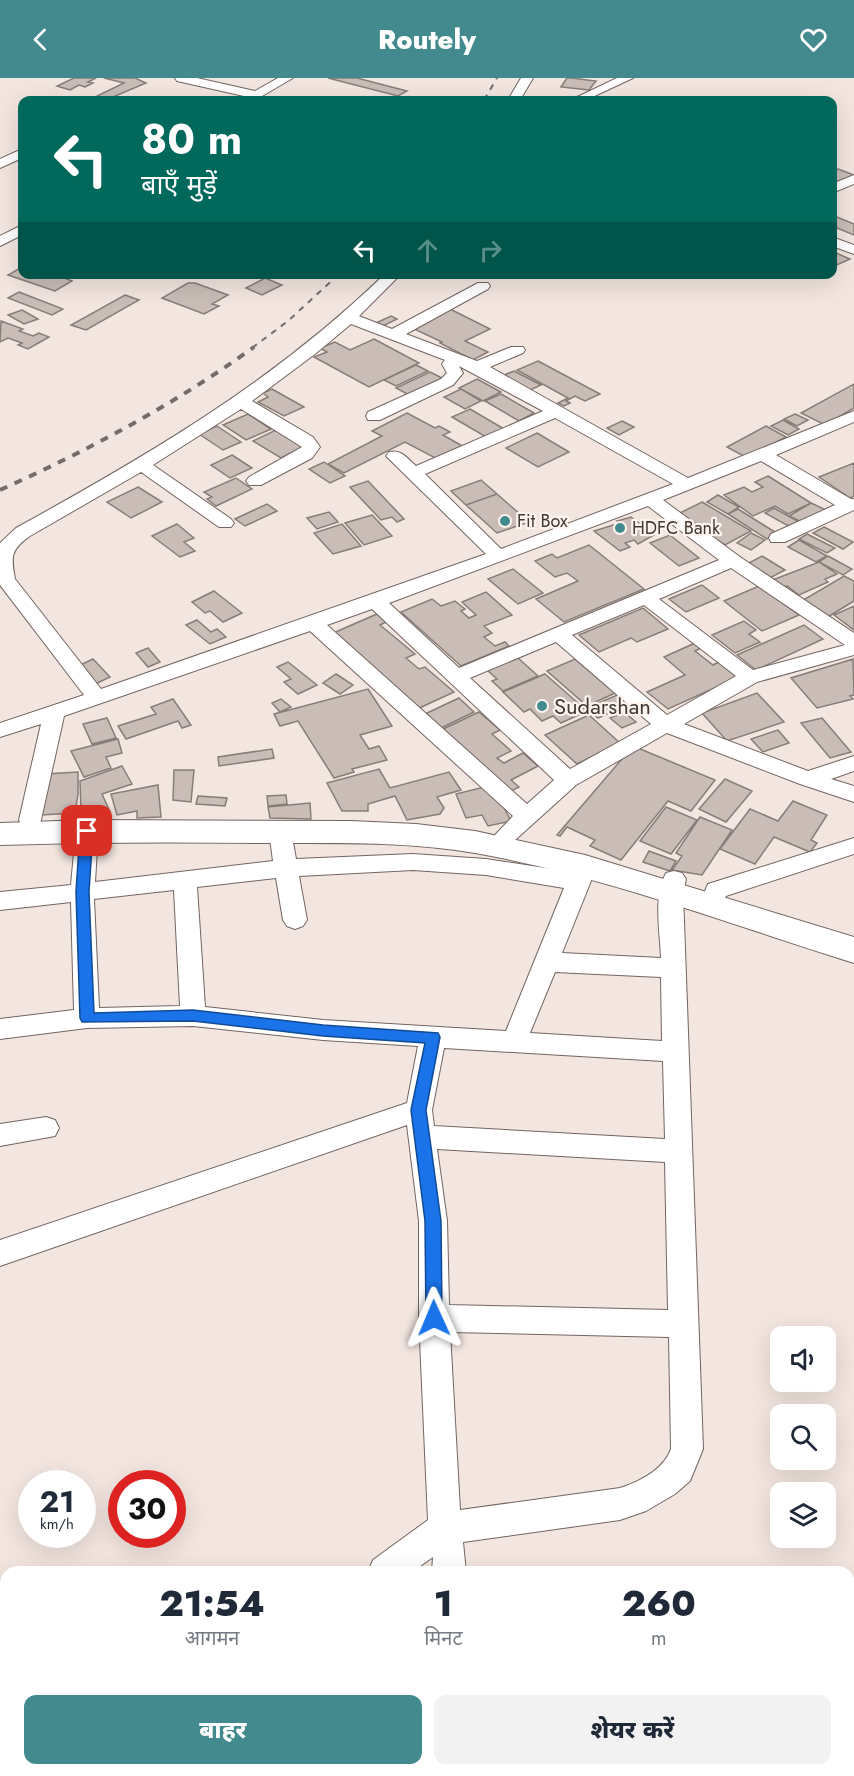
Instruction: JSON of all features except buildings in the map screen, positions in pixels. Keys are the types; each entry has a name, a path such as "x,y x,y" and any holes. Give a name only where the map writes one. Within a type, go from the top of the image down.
{"main road":[{"path":"15,820 353,822 448,827 517,826 673,886 854,930"},
{"path":"0,834 87,831 280,831 416,835 476,842 581,874 673,886"},
{"path":"713,897 854,950"}],"street":[{"path":"181,78 260,96"},
{"path":"257,95 287,78"},
{"path":"516,96 527,78"},
{"path":"586,96 627,78"},
{"path":"0,165 18,155"},
{"path":"0,165 18,172"},
{"path":"837,187 852,181"},
{"path":"0,242 18,231"},
{"path":"837,243 854,237"},
{"path":"837,243 854,250"},
{"path":"96,698 6,580 0,557 3,548 23,532 192,436 241,402 293,365 389,279"},
{"path":"394,334 483,286"},
{"path":"347,317 477,367 687,485"},
{"path":"477,367 517,350"},
{"path":"374,416 447,382 455,373 450,364 459,359"},
{"path":"241,402 307,441 311,447 306,454 255,481"},
{"path":"414,473 556,411"},
{"path":"0,730 313,623 498,556 687,485 854,416"},
{"path":"763,455 851,505"},
{"path":"395,456 498,556"},
{"path":"142,465 225,523"},
{"path":"651,499 733,561 854,642"},
{"path":"778,538 851,505"},
{"path":"457,676 733,561"},
{"path":"645,597 750,677"},
{"path":"375,601 568,780"},
{"path":"313,623 517,826 568,780 750,677 854,649"},
{"path":"559,634 664,724 808,779 854,794"},
{"path":"15,820 54,712"},
{"path":"808,779 854,763"},
{"path":"87,831 82,892 87,1018"},
{"path":"280,831 295,920"},
{"path":"713,897 854,846"},
{"path":"0,901 286,868 413,862 581,874 514,1042"},
{"path":"185,880 193,1016"},
{"path":"393,1566 445,1528 620,1504 646,1495 679,1470 687,1449 673,968 673,886"},
{"path":"546,962 673,968"},
{"path":"0,1029 87,1018 193,1016 323,1030 676,1052"},
{"path":"433,1037 421,1123 433,1221 434,1318 448,1566"},
{"path":"0,1253 421,1123 678,1151"},
{"path":"0,1135 46,1128"},
{"path":"434,1318 684,1324"}],"railway":[{"path":"486,96 497,78"},
{"path":"252,348 288,321 334,279"},
{"path":"0,490 131,425 194,388 254,347"}],"place":[{"name":"Fit Box","path":"505,521"},
{"name":"HDFC Bank","path":"620,528"},
{"name":"Sudarshan","path":"542,706"}],"route":[{"path":"87,831 82,892 87,1018 193,1016 323,1030 433,1037 419,1110 433,1221 434,1318"}]}
